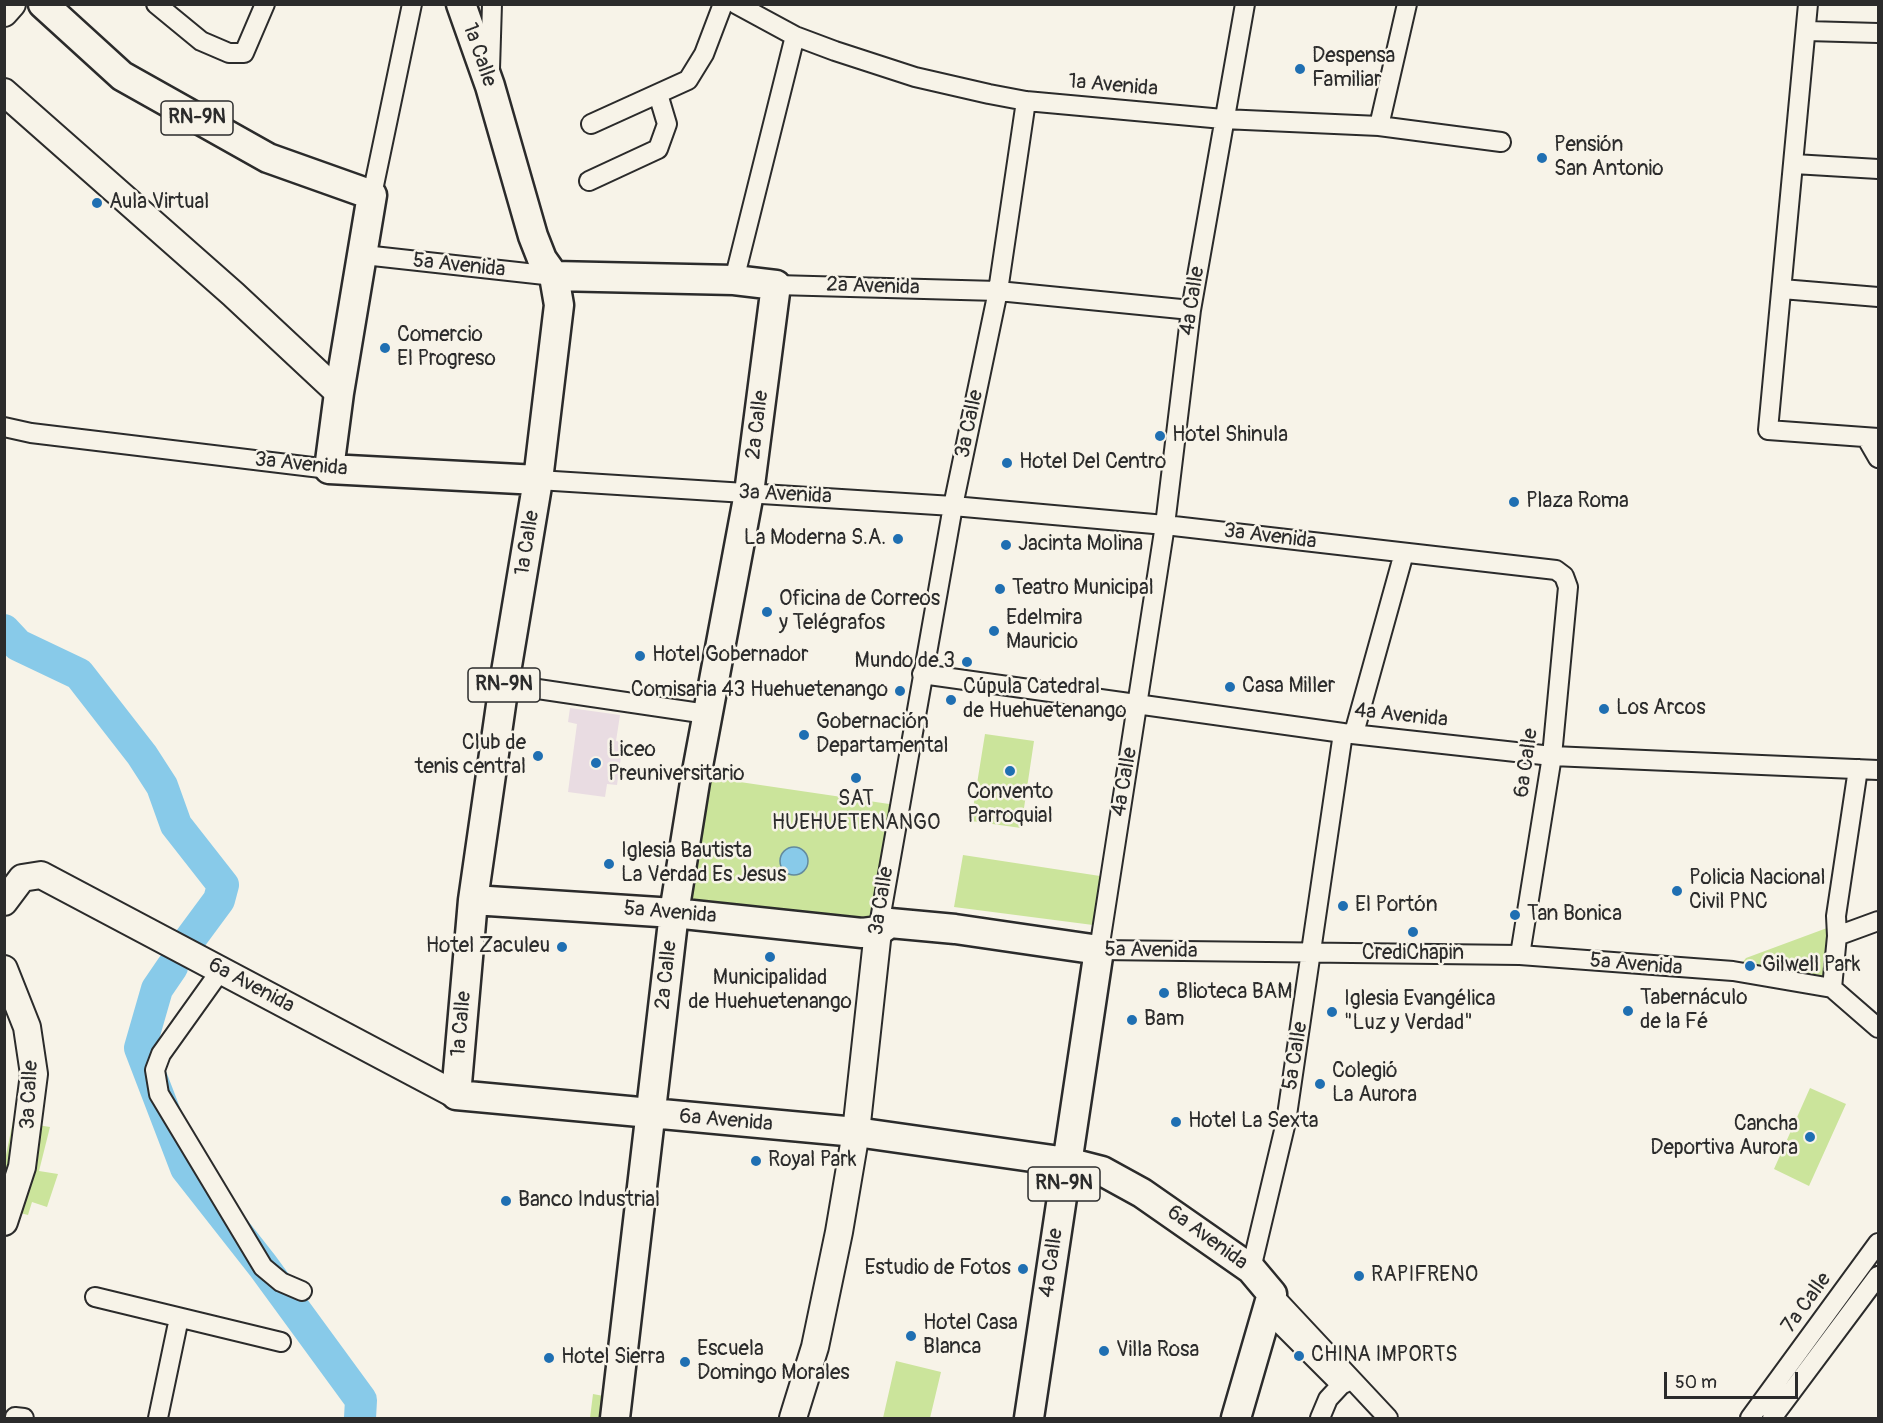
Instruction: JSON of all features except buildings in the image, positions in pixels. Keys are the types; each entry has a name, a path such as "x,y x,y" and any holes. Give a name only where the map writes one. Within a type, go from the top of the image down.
{"main road":[{"path":"4,13 12,4"},
{"name":"RN-9N","path":"43,4 122,76 268,158 372,195"},
{"name":"1a Calle","path":"456,1095 473,900 504,684 538,480 559,305 554,276 542,259 533,236 490,86 461,4"},
{"path":"4,92 233,294 339,393"},
{"path":"329,469 339,393 364,255 372,195"},
{"name":"2a Avenida","path":"554,276 734,280 776,285"},
{"name":"2a Calle","path":"615,1419 674,913 707,714 749,493 776,285"},
{"name":"3a Avenida","path":"329,469 538,480"},
{"name":"6a Avenida","path":"13,876 41,875 456,1095 652,1115 856,1132 1067,1162 1102,1171 1142,1193 1251,1269 1269,1302"},
{"path":"4,902 13,876"},
{"name":"5a Avenida","path":"473,900 674,913 862,933 878,931 890,923 956,929 1099,950"},
{"name":"3a Calle","path":"793,1419 815,1347 839,1232 856,1132 878,931"},
{"name":"4a Calle","path":"1029,1419 1099,950"},
{"name":"3a Calle","path":"4,969 27,1027 34,1074 22,1167 4,1222"},
{"path":"1236,1419 1269,1302"}],"street":[{"path":"156,4 201,41 229,53 244,53 264,4"},
{"path":"372,195 412,4"},
{"path":"490,86 492,4"},
{"path":"591,124 688,80 704,54 723,4"},
{"name":"1a Avenida","path":"736,4 795,36 915,77 1026,101 1223,119 1379,126 1501,142"},
{"name":"4a Calle","path":"1099,950 1165,525 1191,310 1245,4"},
{"path":"1379,126 1407,4"},
{"path":"1808,4 1768,430 1873,439 1878,458"},
{"path":"1807,31 1878,33"},
{"path":"734,280 795,36"},
{"path":"590,181 658,149 667,124 658,94"},
{"name":"3a Calle","path":"878,931 953,506 998,291 1026,101"},
{"path":"1794,164 1878,169"},
{"name":"5a Avenida","path":"364,255 554,276"},
{"name":"2a Avenida","path":"776,285 998,291 1191,310"},
{"path":"1782,289 1878,297"},
{"name":"3a Avenida","path":"4,427 31,433 329,469"},
{"name":"3a Avenida","path":"538,480 612,487 953,506 1165,525 1556,570 1564,576"},
{"name":"5a Calle","path":"1251,1269 1286,1122 1349,733 1404,553"},
{"name":"6a Calle","path":"1520,955 1552,756 1568,587 1564,576"},
{"name":"4a Avenida","path":"922,674 1349,733 1552,756 1878,770"},
{"path":"504,684 707,714"},
{"path":"1858,769 1836,916 1837,936 1832,988 1878,1028"},
{"path":"1837,936 1878,921"},
{"name":"5a Avenida","path":"1099,950 1520,955 1733,971 1832,988"},
{"path":"221,970 161,1054 155,1070 159,1094 263,1268 281,1282 302,1291"},
{"name":"7a Calle","path":"1750,1419 1878,1244"},
{"name":"7a Calle","path":"1772,1419 1878,1276"},
{"path":"95,1297 281,1342"},
{"name":"6a Avenida","path":"1269,1302 1346,1382 1388,1419"},
{"path":"158,1419 179,1318"},
{"path":"1320,1419 1328,1399 1346,1382"}],"shaded area":[{"name":"Liceo Preuniversitario","path":"570,708 620,715 616,741 623,742 617,785 607,784 605,797 568,792 577,724 568,722"}],"green space":[{"path":"985,734 1034,741 1021,828 971,821"},
{"path":"706,777 896,805 876,926 687,910"},
{"path":"963,855 1100,876 1093,925 954,907"},
{"path":"1827,928 1825,979 1739,967 1746,958"},
{"name":"Cancha Deportiva Aurora","path":"1810,1088 1846,1104 1809,1186 1774,1169"},
{"path":"13,1121 50,1127 39,1171 58,1174 47,1207 32,1202 28,1215 5,1209 5,1160"},
{"path":"896,1361 941,1372 930,1418 883,1418"},
{"path":"593,1394 609,1397 607,1418 590,1418"}],"water":[{"path":"794,847 804,851 808,861 804,871 794,875 784,871 780,861 784,851"}],"waterway":[{"path":"4,630 18,645 79,674 142,755 162,786 176,825 223,885 219,900 188,942"},
{"path":"172,967 157,989 140,1048 186,1168 263,1266 361,1400 360,1418"}],"place":[{"name":"Despensa Familiar","path":"1300,69"},
{"name":"Pensión San Antonio","path":"1542,158"},
{"name":"Aula Virtual","path":"97,203"},
{"name":"Comercio El Progreso","path":"385,348"},
{"name":"Hotel Shinula","path":"1160,436"},
{"name":"Hotel Del Centro","path":"1007,463"},
{"name":"Plaza Roma","path":"1514,502"},
{"name":"La Moderna S.A.","path":"898,539"},
{"name":"Jacinta Molina","path":"1006,545"},
{"name":"Teatro Municipal","path":"1000,589"},
{"name":"Oficina de Correos y Telégrafos","path":"767,612"},
{"name":"Edelmira Mauricio","path":"994,631"},
{"name":"Hotel Gobernador","path":"640,656"},
{"name":"Mundo de 3","path":"967,662"},
{"name":"Casa Miller","path":"1230,687"},
{"name":"Comisaria 43 Huehuetenango","path":"900,691"},
{"name":"Cúpula Catedral de Huehuetenango","path":"951,700"},
{"name":"Los Arcos","path":"1604,709"},
{"name":"Gobernación Departamental","path":"804,735"},
{"name":"Club de tenis central","path":"538,756"},
{"name":"Liceo Preuniversitario","path":"596,763"},
{"name":"Convento Parroquial","path":"1010,771"},
{"name":"SAT HUEHUETENANGO","path":"856,778"},
{"name":"Iglesia Bautista La Verdad Es Jesus","path":"609,864"},
{"name":"Policia Nacional Civil PNC","path":"1677,891"},
{"name":"El Portón","path":"1343,906"},
{"name":"Tan Bonica","path":"1515,915"},
{"name":"CrediChapin","path":"1413,932"},
{"name":"Hotel Zaculeu","path":"562,947"},
{"name":"Municipalidad de Huehuetenango","path":"770,957"},
{"name":"Gilwell Park","path":"1750,966"},
{"name":"Blioteca BAM","path":"1164,993"},
{"name":"Tabernáculo de la Fé","path":"1628,1011"},
{"name":"Iglesia Evangélica \"Luz y Verdad\"","path":"1332,1012"},
{"name":"Bam","path":"1132,1020"},
{"name":"Colegió La Aurora","path":"1320,1084"},
{"name":"Hotel La Sexta","path":"1176,1122"},
{"name":"Cancha Deportiva Aurora","path":"1810,1137"},
{"name":"Royal Park","path":"756,1161"},
{"name":"Banco Industrial","path":"506,1201"},
{"name":"Estudio de Fotos","path":"1023,1269"},
{"name":"RAPIFRENO","path":"1359,1276"},
{"name":"Hotel Casa Blanca","path":"911,1336"},
{"name":"Villa Rosa","path":"1104,1351"},
{"name":"CHINA IMPORTS","path":"1299,1356"},
{"name":"Hotel Sierra","path":"549,1358"},
{"name":"Escuela Domingo Morales","path":"685,1362"}]}
